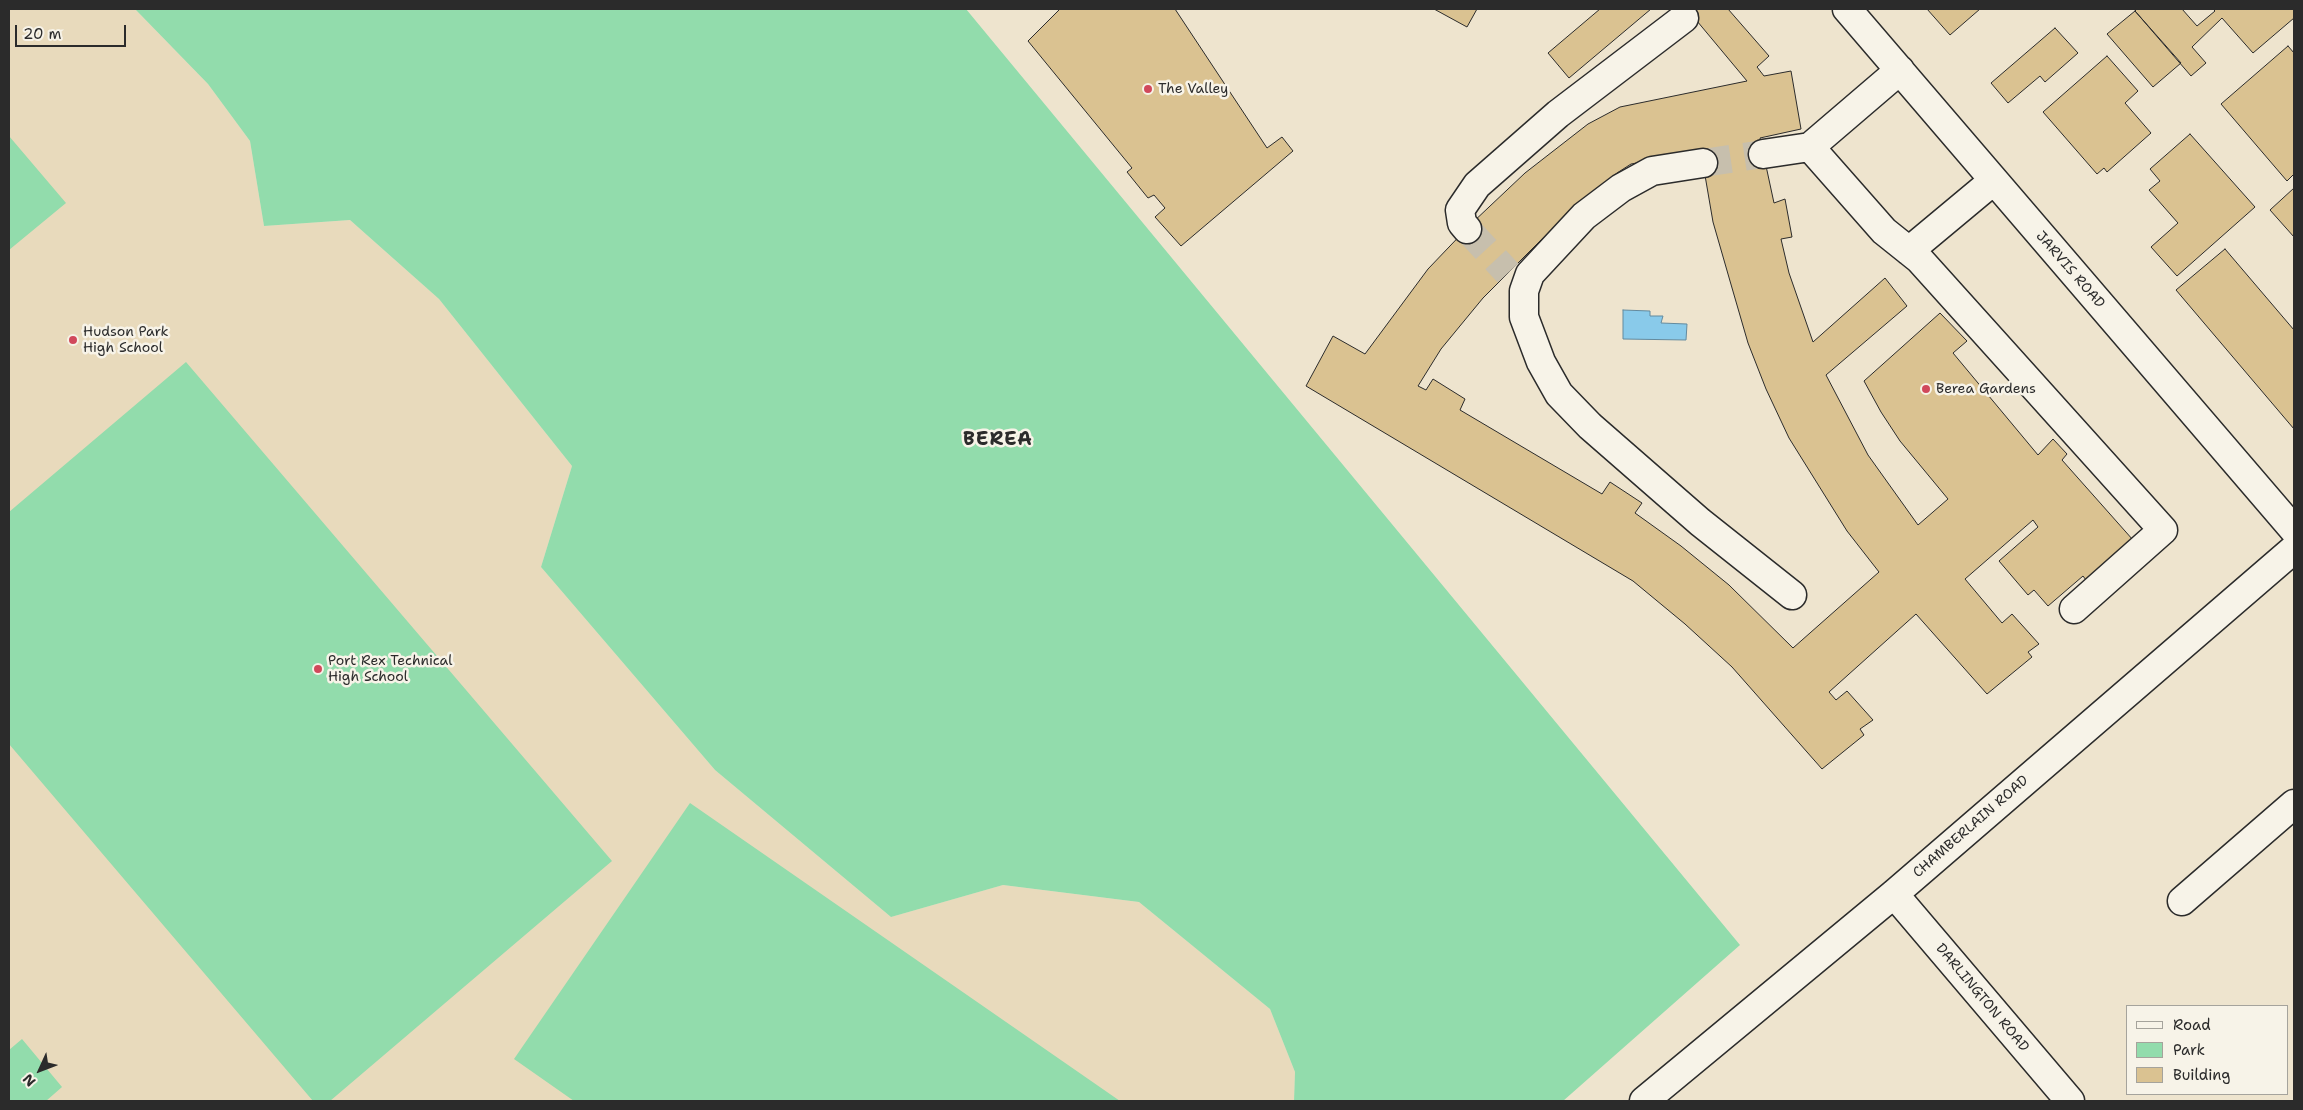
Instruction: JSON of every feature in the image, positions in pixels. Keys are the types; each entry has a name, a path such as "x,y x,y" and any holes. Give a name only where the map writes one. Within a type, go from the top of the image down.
{"street":[{"name":"JARVIS ROAD","path":"1847,9 2294,530"},
{"path":"1467,229 1462,222 1460,210 1477,185 1558,114 1684,18"},
{"path":"1763,154 1810,147 1900,70"},
{"path":"1810,147 1884,231 1919,260 2163,530 2074,609"},
{"path":"1702,163 1652,171 1621,188 1584,216 1530,274 1516,282 1524,317 1541,362 1559,394 1631,464 1792,594"},
{"path":"1909,251 1993,181"},
{"name":"CHAMBERLAIN ROAD","path":"1644,1101 1894,894 2294,549"},
{"path":"2182,901 2294,804"},
{"name":"DARLINGTON ROAD","path":"1894,894 2070,1101"}],"shaded area":[{"name":"Port Rex Technical High School","path":"9,9 135,9 208,84 250,141 264,226 350,220 439,299 572,466 541,567 715,770 891,917 1003,885 1139,902 1270,1009 1295,1072 1294,1101 9,1101"}],"green space":[{"path":"135,9 966,9 1740,945 1563,1101 1294,1101 1295,1072 1270,1009 1139,902 1003,885 891,917 715,770 541,567 572,466 439,299 350,220 264,226 250,141 208,84"},
{"path":"9,136 66,203 9,250"},
{"path":"186,362 612,861 330,1101 313,1101 9,744 9,512"},
{"path":"690,803 1120,1101 574,1101 514,1059"},
{"path":"22,1039 62,1087 46,1101 9,1101 9,1050"}],"water":[{"path":"1623,310 1650,311 1650,316 1663,316 1661,323 1687,324 1686,340 1623,339"}],"building":[{"name":"The Valley","path":"1060,9 1175,9 1267,148 1282,137 1293,151 1181,246 1155,217 1165,208 1154,195 1148,198 1127,172 1132,168 1028,41"},
{"path":"1434,9 1477,9 1467,27"},
{"path":"1600,9 1651,9 1569,78 1548,53"},
{"name":"Berea Gardens","path":"1687,9 1728,9 1769,56 1757,67 1764,76 1791,71 1801,129 1760,138 1774,203 1785,199 1792,237 1781,239 1789,273 1813,342 1885,278 1907,306 1826,375 1868,455 1918,525 1948,499 1900,441 1864,381 1940,313 1967,341 1953,353 2038,455 2053,439 2067,454 2062,460 2133,540 2086,580 2083,576 2048,606 2034,590 2028,595 1999,561 2038,527 2033,520 1965,579 2002,623 2012,614 2039,644 2028,652 2032,657 1987,694 1916,614 1829,692 1836,700 1847,691 1873,720 1860,729 1864,735 1822,769 1732,667 1685,624 1633,581 1306,386 1333,336 1365,354 1428,269 1471,224 1525,173 1588,124 1620,107 1747,81","holes":["1701,152 1713,222 1748,343 1766,389 1789,438 1847,531 1879,572 1793,648 1729,585 1681,546 1635,513 1642,503 1610,482 1602,494 1460,410 1465,399 1433,379 1426,390 1418,386 1441,349 1483,298 1559,222 1617,173 1631,164"]},
{"path":"1927,9 1980,9 1950,35"},
{"path":"2137,9 2182,9 2197,26 2215,11 2213,9 2294,9 2294,18 2253,53 2222,18 2192,47 2206,63 2191,76 2135,11"},
{"path":"2135,11 2181,63 2153,87 2107,34"},
{"path":"2055,28 2078,53 2045,82 2040,76 2008,103 1991,83"},
{"path":"2288,46 2294,53 2294,174 2287,181 2221,104"},
{"path":"2107,56 2138,91 2125,103 2151,133 2107,172 2104,168 2097,174 2043,112"},
{"path":"2190,134 2255,207 2177,276 2151,247 2178,223 2149,190 2160,181 2150,169"},
{"path":"2294,188 2294,237 2270,210"},
{"path":"2225,249 2294,330 2294,429 2176,290"}],"tunnel":[{"path":"1703,163 1763,154"},
{"path":"1467,229 1508,273"}],"place":[{"name":"The Valley","path":"1148,89"},
{"name":"Hudson Park High School","path":"73,340"},
{"name":"Berea Gardens","path":"1926,389"},
{"name":"Port Rex Technical High School","path":"318,669"}],"district":[{"name":"BEREA","path":"998,440"}]}
